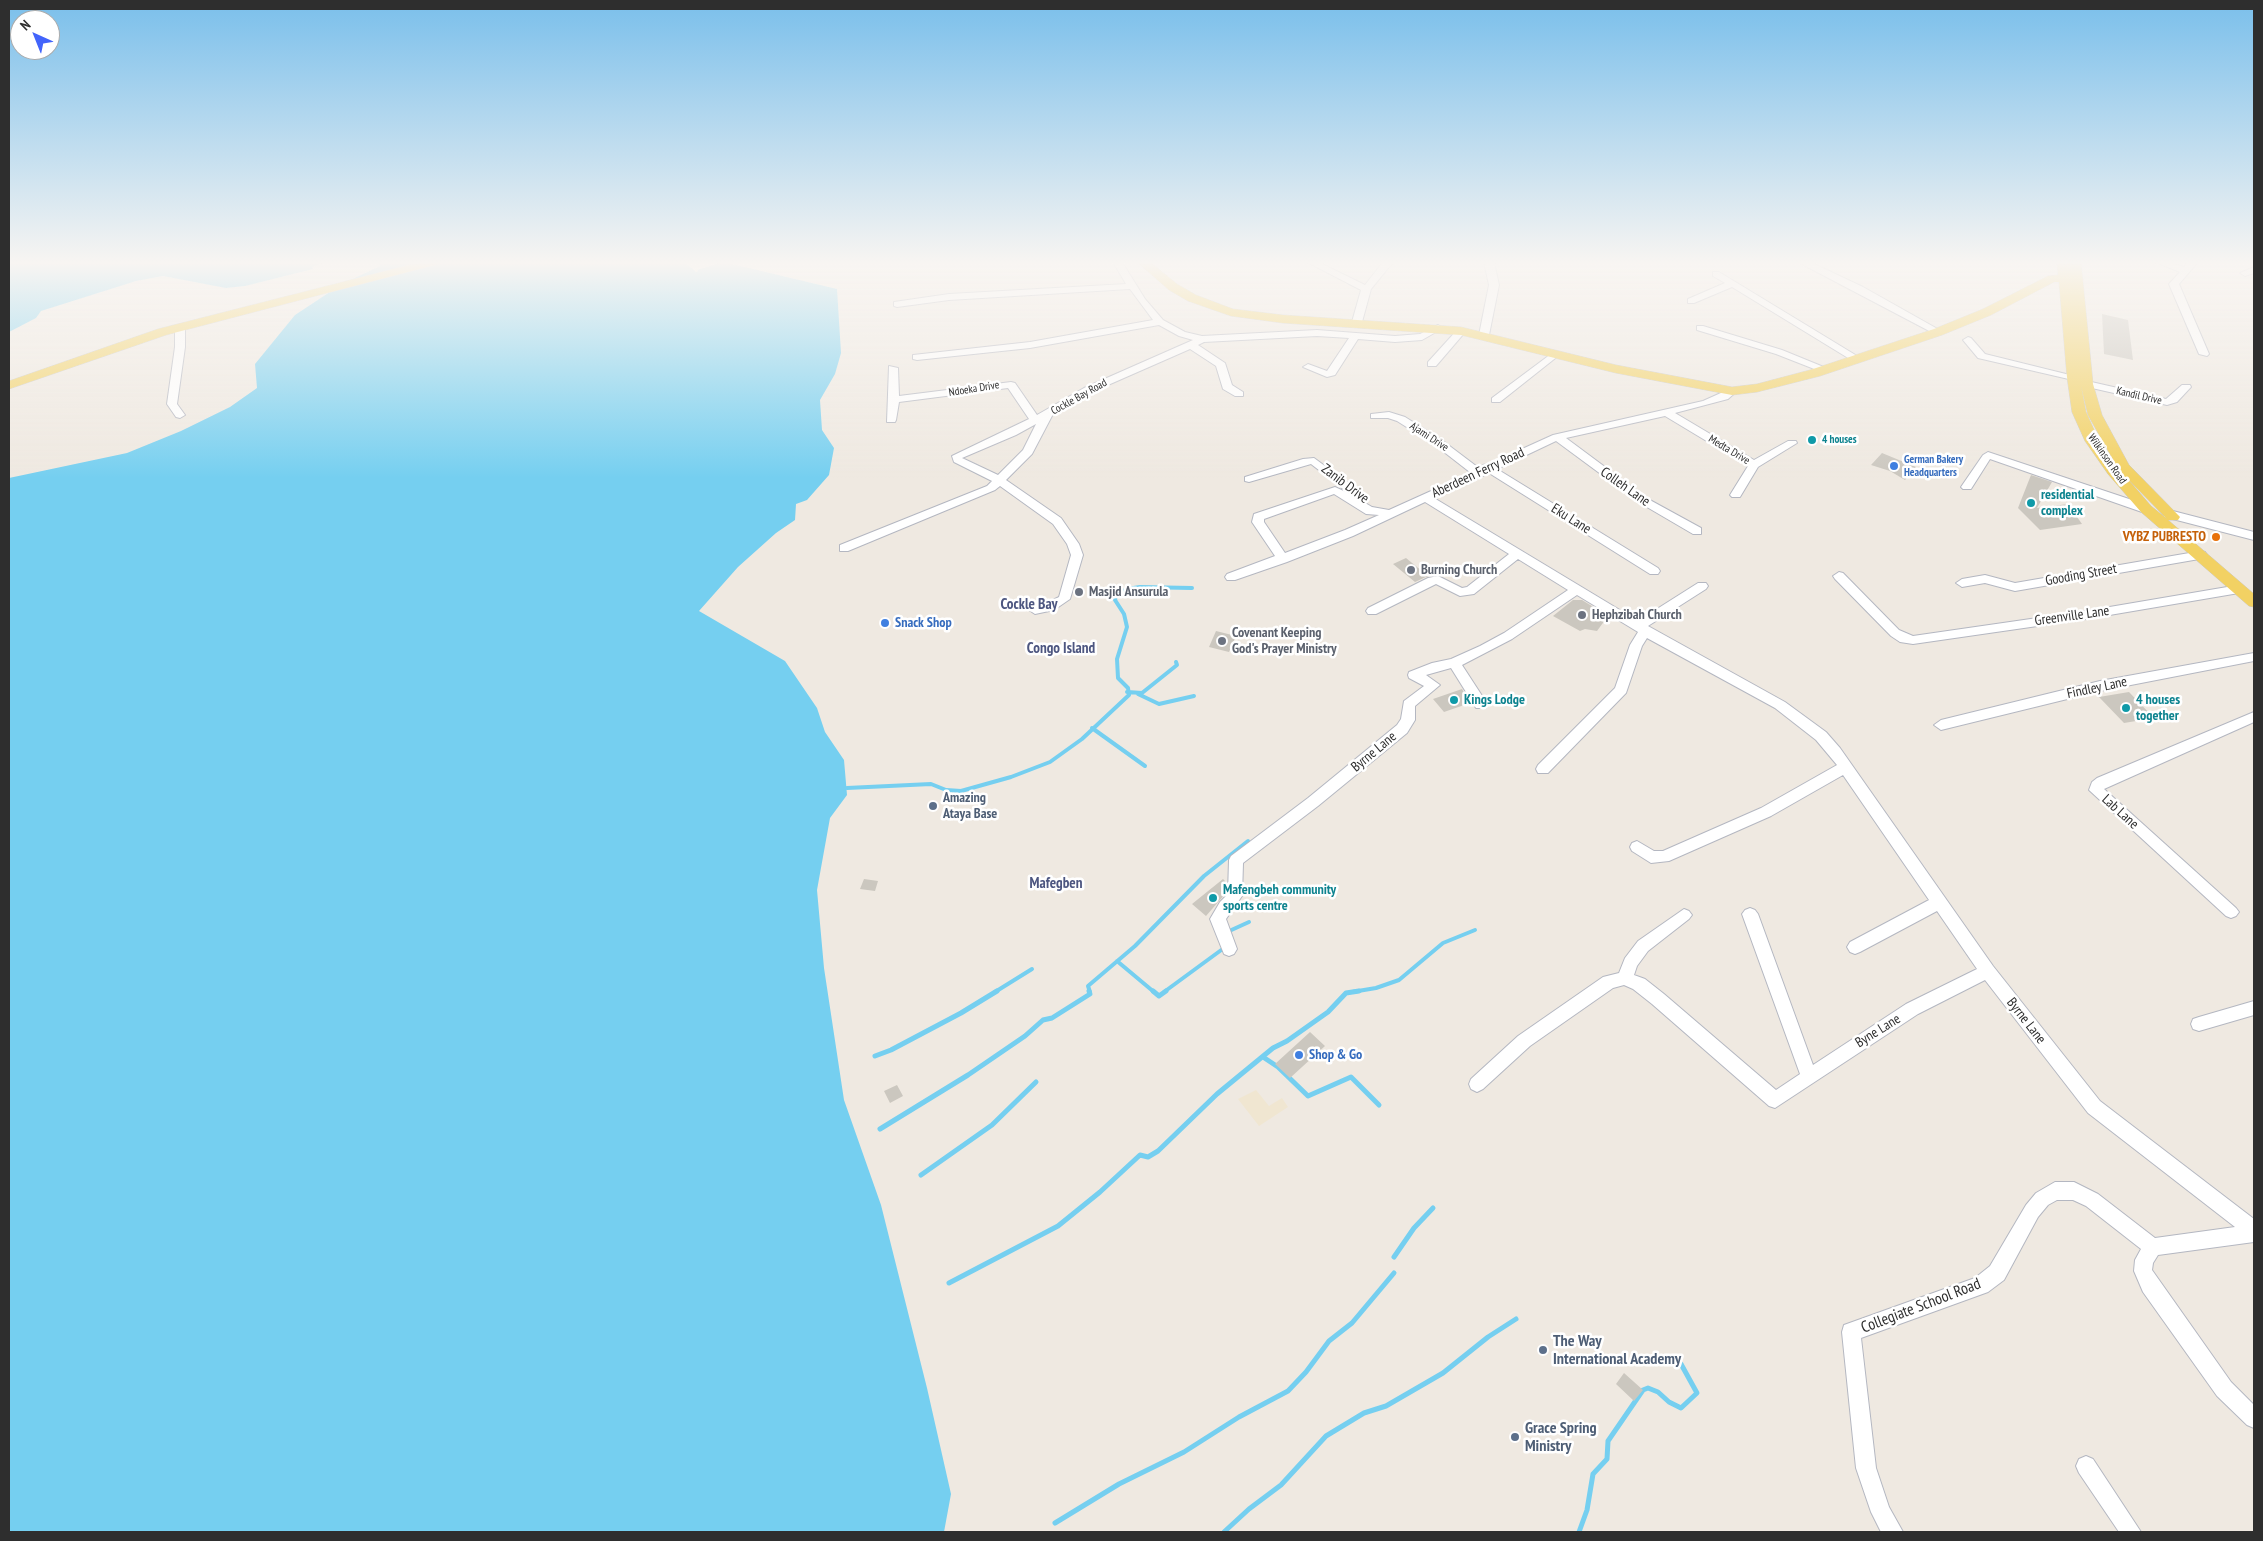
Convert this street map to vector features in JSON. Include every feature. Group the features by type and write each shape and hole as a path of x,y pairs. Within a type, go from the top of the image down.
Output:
{"main road":[{"path":"9,385 105,350 157,334"},
{"path":"1478,334 1626,371 1732,391 1782,382 1826,370 1932,334"},
{"name":"Wilkinson Road","path":"2069,334 2079,412 2092,441 2113,471 2146,509 2254,602"},
{"name":"Wilkinson Road","path":"2076,334 2095,415 2124,467 2169,514 2254,588"}],"street":[{"path":"180,334 172,404 180,415"},
{"path":"917,357 1030,345 1093,334"},
{"name":"Cockle Bay Road","path":"1182,334 1202,340 1302,334"},
{"name":"Cockle Bay Road","path":"1325,334 1354,337 1412,338 1422,337 1427,334"},
{"path":"1432,364 1458,334"},
{"path":"1718,334 1826,370"},
{"path":"1815,334 1857,359"},
{"path":"2195,334 2204,354"},
{"path":"1308,367 1327,374 1331,373 1354,337"},
{"name":"Cockle Bay Road","path":"1000,481 957,458 1036,421 1088,390 1202,340"},
{"path":"1968,340 1982,356 2073,377"},
{"path":"1191,345 1221,366 1224,383 1239,394"},
{"path":"1496,400 1555,354"},
{"path":"891,420 894,400 893,368"},
{"name":"Kandil Drive","path":"2087,384 2168,402 2173,400 2186,387"},
{"name":"Ndoeka Drive","path":"894,400 1011,385 1036,421"},
{"name":"Aberdeen Ferry Road","path":"1231,577 1322,545 1386,513 1426,497 1557,437 1715,401 1732,391"},
{"name":"Medta Drive","path":"1666,412 1754,465 1770,454 1792,443"},
{"path":"844,548 991,488 1028,452 1048,414"},
{"name":"Ajami Drive","path":"1375,416 1389,415 1401,419 1482,470"},
{"name":"Colleh Lane","path":"1557,437 1644,500 1698,531"},
{"path":"1967,487 1988,455 2146,509"},
{"name":"Zanib Drive","path":"1249,479 1306,461 1314,461 1386,513"},
{"path":"1736,495 1741,483 1754,465"},
{"name":"Eku Lane","path":"1482,470 1654,571"},
{"path":"1000,481 1057,521 1066,532 1077,555 1064,599 1050,607 1035,610"},
{"path":"1283,559 1258,522 1258,517 1335,490 1370,511 1386,513"},
{"name":"Byrne Lane","path":"1426,497 1576,590 1780,705 1803,720 1821,736 1845,767 1987,971 2094,1106 2120,1129 2254,1231"},
{"path":"2169,514 2254,536"},
{"path":"1372,611 1428,582 1438,580 1460,592 1470,591 1516,554"},
{"name":"Gooding Street","path":"1962,583 1985,579 2015,587 2201,555"},
{"name":"Greenville Lane","path":"1839,576 1895,632 1904,639 1913,640 2086,615 2239,589"},
{"path":"1543,769 1621,690 1642,628 1702,586"},
{"name":"Byrne Lane","path":"1229,949 1218,919 1225,906 1235,896 1236,860 1313,802 1402,729 1408,720 1408,704 1434,685 1414,675 1437,666 1454,663 1508,636 1576,590"},
{"name":"Findley Lane","path":"1941,725 2100,686 2254,657"},
{"path":"1454,663 1481,705"},
{"name":"Lab Lane","path":"2231,912 2096,790 2097,786 2102,782 2254,717"},
{"path":"1637,847 1651,857 1658,859 1664,857 1766,812 1845,767"},
{"path":"1855,947 1939,902"},
{"path":"1750,914 1809,1076"},
{"path":"1477,1084 1524,1041 1609,982 1625,978 1630,963 1643,946 1684,916"},
{"name":"Byne Lane","path":"1625,978 1639,984 1658,999 1775,1100 1912,1009 1987,971"},
{"path":"2199,1024 2254,1008"},
{"name":"Collegiate School Road","path":"1893,1532 1881,1512 1866,1468 1851,1332 1981,1285 1997,1274 2032,1211 2042,1199 2055,1191 2074,1191 2092,1200 2153,1247"},
{"path":"2254,1231 2153,1247 2144,1260 2143,1271 2150,1285 2224,1389 2254,1418"},
{"path":"2086,1466 2131,1532"}],"shaded area":[{"path":"1256,1090 1269,1106 1282,1098 1288,1107 1259,1126 1238,1099"}],"water":[{"path":"280,334 840,334 841,353 835,374 820,400 822,430 834,448 829,475 807,500 796,504 795,520 776,533 738,567 699,611 785,661 817,708 825,732 844,760 847,795 830,818 817,890 824,968 844,1100 881,1205 927,1388 951,1494 944,1532 9,1532 9,478 127,453 181,431 230,407 257,388 255,364"}],"building":[{"path":"2103,334 2130,334 2133,360 2104,354"},
{"name":"German Bakery Headquarters","path":"1882,453 1916,467 1905,480 1890,471 1871,465"},
{"name":"residential complex","path":"2031,475 2052,482 2037,508 2068,504 2082,524 2040,530 2018,508"},
{"name":"Burning Church","path":"1406,558 1428,576 1415,582 1393,564"},
{"name":"Hephzibah Church","path":"1573,600 1582,600 1608,616 1597,631 1585,629 1580,631 1553,616"},
{"name":"Covenant Keeping God's Prayer Ministry","path":"1216,631 1236,636 1229,652 1209,647"},
{"name":"Kings Lodge","path":"1462,689 1470,703 1444,712 1433,699"},
{"name":"4 houses together","path":"2129,692 2154,718 2124,723 2099,697"},
{"path":"864,879 878,881 875,891 860,889"},
{"name":"Mafengbeh community sports centre","path":"1223,879 1226,882 1226,893 1206,916 1192,904"},
{"name":"Shop & Go","path":"1310,1032 1325,1046 1290,1078 1275,1064"},
{"path":"897,1085 903,1096 890,1103 884,1091"},
{"path":"1624,1373 1643,1390 1634,1401 1616,1384"}],"waterway":[{"path":"1129,692 1128,688 1118,678 1117,659 1127,627 1124,614 1115,600 1116,595 1127,589 1140,587 1192,588"},
{"path":"1129,692 1142,693 1177,665 1176,662"},
{"path":"1093,729 1129,695 1129,692"},
{"path":"1138,694 1159,704 1194,696"},
{"path":"847,788 931,784 946,790 961,791 1011,777 1050,762 1093,729"},
{"path":"1093,729 1145,766"},
{"path":"1117,961 1135,946 1204,876 1248,841"},
{"path":"1227,932 1249,922"},
{"path":"1352,992 1376,988 1399,980 1443,943 1475,930"},
{"path":"1164,992 1224,948"},
{"path":"1090,992 1088,986 1117,961"},
{"path":"1117,961 1154,992"},
{"path":"995,992 1032,969"},
{"path":"875,1056 891,1050 961,1013 997,991"},
{"path":"880,1129 968,1075 1025,1036 1043,1020 1052,1018 1090,994 1089,991"},
{"path":"1153,991 1159,996 1166,991"},
{"path":"949,1283 1058,1226 1100,1192 1140,1155 1148,1157 1158,1151 1217,1094 1273,1048 1287,1041 1328,1012 1346,993 1359,991"},
{"path":"1263,1057 1278,1067 1308,1096 1351,1077 1379,1105"},
{"path":"921,1175 992,1125 1036,1082"},
{"path":"1394,1257 1414,1228 1433,1208"},
{"path":"1055,1523 1119,1484 1184,1452 1239,1417 1288,1391 1306,1372 1329,1341 1352,1323 1394,1273"},
{"path":"1224,1532 1249,1509 1281,1485 1326,1436 1364,1413 1386,1406 1443,1373 1488,1337 1516,1319"},
{"path":"1579,1532 1587,1510 1593,1474 1607,1459 1608,1441 1643,1390 1648,1388 1658,1392 1669,1402 1681,1408 1697,1393 1681,1364"}],"place":[{"name":"4 houses","path":"1812,440"},
{"name":"German Bakery Headquarters","path":"1894,466"},
{"name":"residential complex","path":"2031,503"},
{"name":"VYBZ PUBRESTO","path":"2216,537"},
{"name":"Burning Church","path":"1411,570"},
{"name":"Masjid Ansurula","path":"1079,592"},
{"name":"Hephzibah Church","path":"1582,615"},
{"name":"Snack Shop","path":"885,623"},
{"name":"Covenant Keeping God's Prayer Ministry","path":"1222,641"},
{"name":"Kings Lodge","path":"1454,700"},
{"name":"4 houses together","path":"2126,708"},
{"name":"Amazing Ataya Base","path":"933,806"},
{"name":"Mafengbeh community sports centre","path":"1213,898"},
{"name":"Shop & Go","path":"1299,1055"},
{"name":"The Way International Academy","path":"1543,1350"},
{"name":"Grace Spring Ministry","path":"1515,1437"}],"district":[{"name":"Cockle Bay","path":"1029,605"},
{"name":"Congo Island","path":"1061,649"},
{"name":"Mafegben","path":"1056,884"}]}
